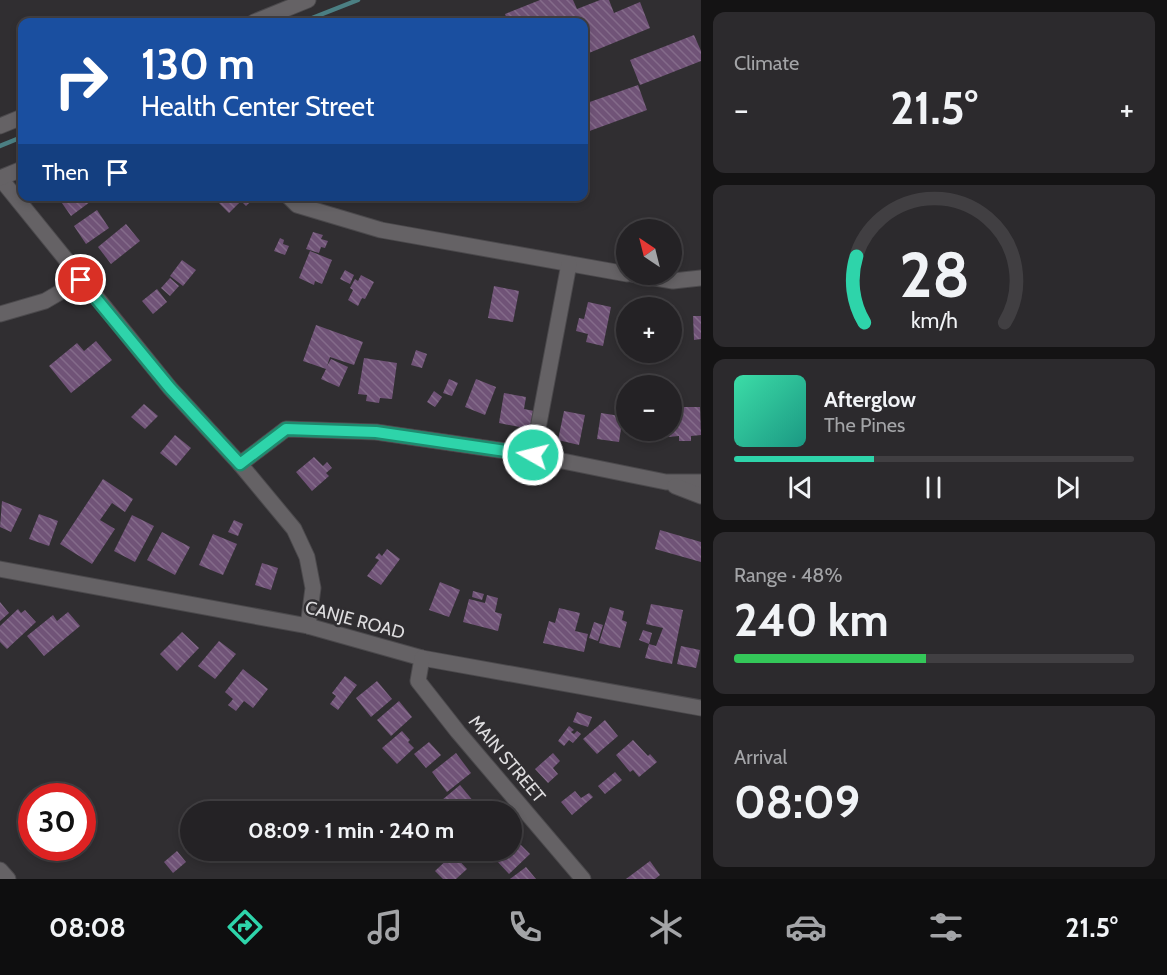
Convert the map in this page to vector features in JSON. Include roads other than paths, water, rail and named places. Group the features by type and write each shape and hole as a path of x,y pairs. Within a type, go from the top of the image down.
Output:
{"street":[{"path":"264,18 308,0"},
{"path":"0,126 18,119"},
{"path":"18,171 0,178 18,201"},
{"path":"18,201 170,388 240,464 294,529 308,557 313,588 308,626"},
{"path":"294,201 381,230 616,272"},
{"path":"533,455 569,264"},
{"path":"682,280 700,278"},
{"path":"0,314 45,301 81,280"},
{"path":"240,464 286,429 376,432 533,455 666,482 700,496"},
{"path":"666,482 700,482"},
{"name":"CANJE ROAD","path":"0,568 308,626 423,658 700,708"},
{"name":"MAIN STREET","path":"423,658 418,681 458,732 583,879"},
{"path":"0,870 8,879"}],"waterway":[{"path":"312,18 358,0"},
{"path":"0,146 18,139"}]}
